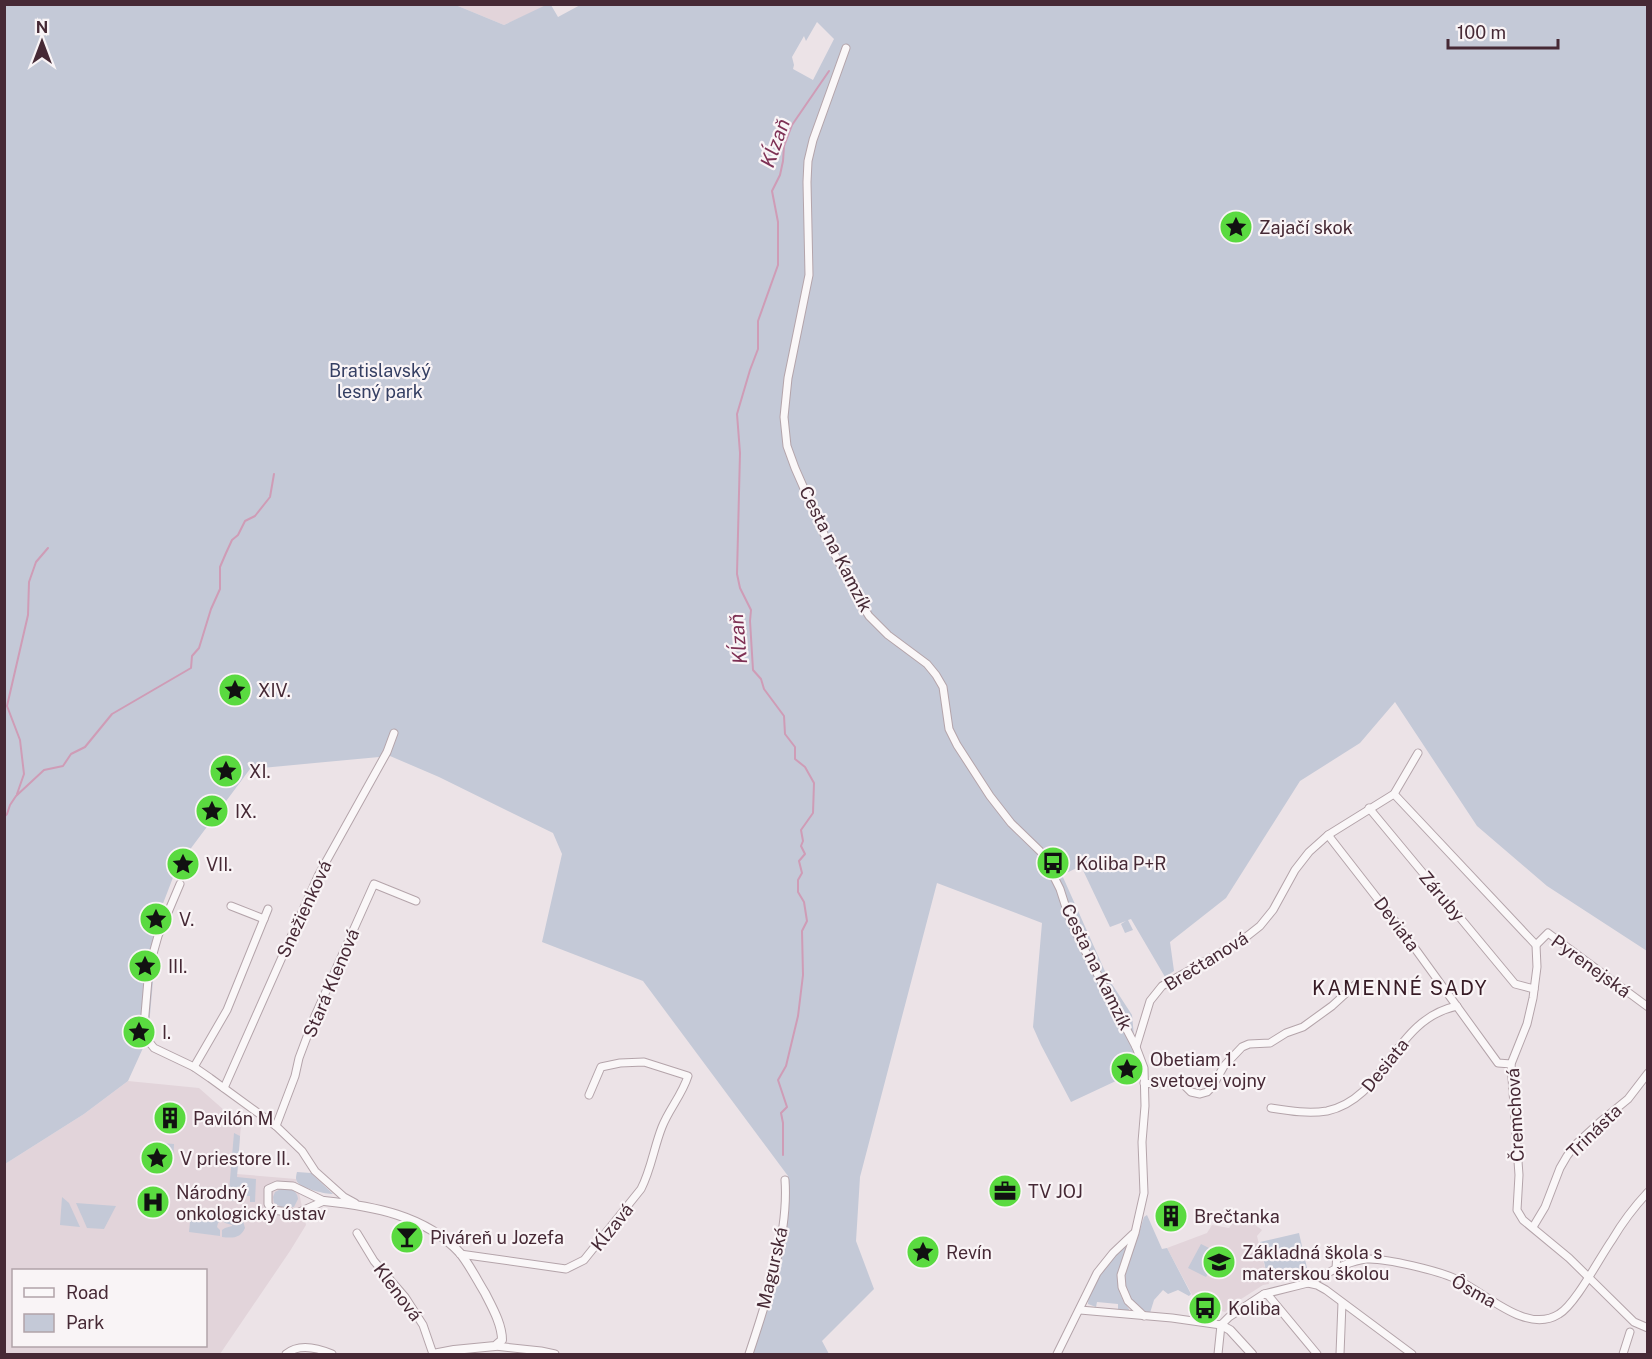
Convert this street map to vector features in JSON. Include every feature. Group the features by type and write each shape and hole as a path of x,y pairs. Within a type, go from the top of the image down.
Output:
{"street":[{"name":"Cesta na Kamzík","path":"846,48 813,140 808,161 810,274 788,378 784,417 787,446 824,534 857,597 869,616 888,634 927,663 936,675 943,687 949,729 957,745 1011,824 1042,853 1060,889 1081,943 1136,1047"},
{"name":"Snežienková","path":"224,1088 314,883 387,752 394,733"},
{"name":"Brečtanová","path":"1136,1047 1150,1001 1162,986 1241,941 1260,926 1273,910 1301,861 1328,835 1394,794 1419,753"},
{"path":"1394,794 1536,945"},
{"name":"Záruby","path":"1369,808 1515,984 1534,990"},
{"name":"Deviata","path":"1328,835 1398,925 1498,1063 1511,1064"},
{"path":"180,884 148,968 144,1032 146,1038 154,1048 194,1067 276,1126 302,1151 315,1171 344,1197 357,1204"},
{"name":"Stará Klenová","path":"276,1126 314,1018 374,884 416,901"},
{"path":"231,906 264,919"},
{"path":"194,1067 227,1010 268,909"},
{"name":"Pyrenejská","path":"1536,945 1548,933 1647,1007"},
{"name":"Čremchová","path":"1536,945 1537,967 1527,1024 1511,1064 1519,1175 1517,1210 1523,1220 1588,1276 1634,1322 1647,1329"},
{"path":"1144,1083 1179,1080 1191,1092 1204,1093 1212,1087 1224,1066 1242,1047 1249,1044 1270,1043 1286,1033 1303,1027 1356,984"},
{"name":"Desiata","path":"1271,1108 1304,1113 1328,1110 1346,1104 1360,1095 1421,1022 1437,1012 1457,1006"},
{"path":"1136,1047 1144,1068 1143,1199 1121,1275 1122,1287 1128,1302 1144,1316"},
{"name":"Kĺzavá","path":"460,1254 566,1269 584,1260 641,1189 663,1124 688,1076 644,1062 620,1063 601,1067 589,1095"},
{"name":"Trinásta","path":"1533,1227 1545,1207 1554,1181 1567,1155 1628,1099 1647,1073"},
{"name":"Magurská","path":"749,1354 762,1315 780,1242 786,1197 785,1180"},
{"path":"324,1201 297,1213 272,1210 268,1204 268,1189 277,1185 293,1186 324,1201 357,1204 406,1217 435,1233 460,1254 487,1298 501,1329 502,1340 495,1346"},
{"name":"Ôsma","path":"1221,1325 1229,1317 1264,1294 1308,1283 1339,1268 1365,1260 1380,1260 1446,1275 1514,1313 1534,1320 1557,1316 1576,1296 1631,1211 1647,1192"},
{"name":"Klenová","path":"357,1233 374,1261 405,1297 423,1325 433,1354"},
{"path":"1057,1354 1097,1273 1113,1253 1135,1233"},
{"path":"1337,1252 1339,1268"},
{"path":"1308,1283 1321,1287 1412,1354"},
{"path":"1264,1294 1268,1295 1317,1354"},
{"path":"1340,1354 1342,1303"},
{"path":"1080,1310 1221,1325 1230,1330 1252,1354"},
{"path":"1218,1354 1221,1325"},
{"path":"1623,1354 1630,1332"},
{"path":"433,1354 495,1346 555,1354"},
{"path":"286,1354 295,1348 312,1348 332,1354"}],"shaded area":[{"path":"458,5 548,5 504,25"},
{"name":"Národný onkologický ústav","path":"128,1081 199,1088 241,1125 237,1174 296,1179 306,1225 220,1354 5,1354 5,1164 84,1114"},
{"name":"Základná škola s materskou školou","path":"1240,1214 1262,1230 1257,1236 1269,1284 1263,1285 1225,1312 1197,1304 1167,1248 1207,1233 1212,1225 1229,1228"}],"green space":[{"name":"Bratislavský lesný park","path":"458,4 458,6 504,25 548,4 558,17 582,4 1647,5 1647,951 1547,886 1477,826 1395,702 1360,743 1300,781 1226,898 1170,942 1174,971 1165,977 1131,919 1128,920 1133,930 1125,933 1121,924 1126,921 1110,927 1081,866 1062,875 1108,978 1132,1015 1135,1047 1133,1073 1071,1102 1033,1027 1042,923 937,883 860,1177 856,1241 874,1289 822,1341 829,1354 751,1354 782,1241 788,1176 643,981 542,942 562,854 553,833 439,777 390,756 250,769 177,867 159,914 148,1037 128,1081 84,1114 5,1164 5,5","holes":["817,22 834,39 813,80 793,69 792,57 804,36 806,41"]},
{"path":"234,1133 240,1136 237,1177 256,1179 255,1202 250,1202 250,1196 237,1196 236,1201 225,1200 226,1192 229,1191"},
{"path":"149,1142 174,1144 173,1162 148,1160"},
{"path":"297,1172 311,1173 333,1194 315,1191 301,1185 296,1181"},
{"path":"283,1188 295,1192 298,1199 294,1207 281,1207 274,1203 275,1192"},
{"path":"62,1197 69,1203 80,1227 60,1225"},
{"path":"76,1203 116,1206 104,1229 87,1228"},
{"path":"191,1211 221,1213 217,1227 220,1230 220,1236 189,1232"},
{"path":"224,1214 235,1215 243,1221 245,1228 241,1234 222,1237 222,1230 232,1226 223,1221"},
{"path":"1147,1215 1162,1249 1167,1248 1191,1294 1189,1296 1178,1290 1168,1294 1163,1290 1154,1300 1150,1313 1131,1299 1125,1276 1144,1217"},
{"path":"1299,1233 1307,1268 1267,1276 1260,1242"},
{"path":"1130,1239 1118,1274 1119,1291 1129,1311 1118,1310 1118,1304 1097,1302 1096,1307 1088,1304 1089,1295 1098,1277"},
{"path":"1201,1244 1219,1253 1206,1277 1188,1268"}],"waterway":[{"name":"Kĺzaň","path":"783,1155 781,1113 787,1107 778,1080 786,1066 798,1016 803,975 802,931 807,921 804,902 798,892 798,880 802,873 799,861 805,854 801,846 803,841 801,830 813,813 814,783 805,767 795,759 795,747 785,734 784,716 753,670 751,610 740,588 737,574 740,453 737,414 758,349 758,321 778,265 778,222 772,191 780,175 784,146 792,125 829,71"},
{"path":"4,817 16,796 44,770 63,766 71,754 85,747 112,714 191,668 192,656 199,648 220,589 220,567 232,540 238,535 245,521 255,516 270,497 274,474"},
{"path":"17,794 24,774 20,740 7,706 28,615 29,582 36,562 48,548"}],"place":[{"name":"Zajačí skok","path":"1236,227"},
{"name":"XIV.","path":"235,690"},
{"name":"XI.","path":"226,771"},
{"name":"IX.","path":"212,811"},
{"name":"Koliba P+R","path":"1053,863"},
{"name":"VII.","path":"183,864"},
{"name":"V.","path":"156,919"},
{"name":"III.","path":"145,966"},
{"name":"I.","path":"139,1032"},
{"name":"Obetiam 1. svetovej vojny","path":"1127,1069"},
{"name":"Pavilón M","path":"170,1118"},
{"name":"V priestore II.","path":"157,1158"},
{"name":"TV JOJ","path":"1005,1191"},
{"name":"Národný onkologický ústav","path":"153,1202"},
{"name":"Brečtanka","path":"1171,1216"},
{"name":"Piváreň u Jozefa","path":"407,1237"},
{"name":"Revín","path":"923,1252"},
{"name":"Základná škola s materskou školou","path":"1219,1262"},
{"name":"Koliba","path":"1205,1308"}],"district":[{"name":"KAMENNÉ SADY","path":"1400,988"}]}
